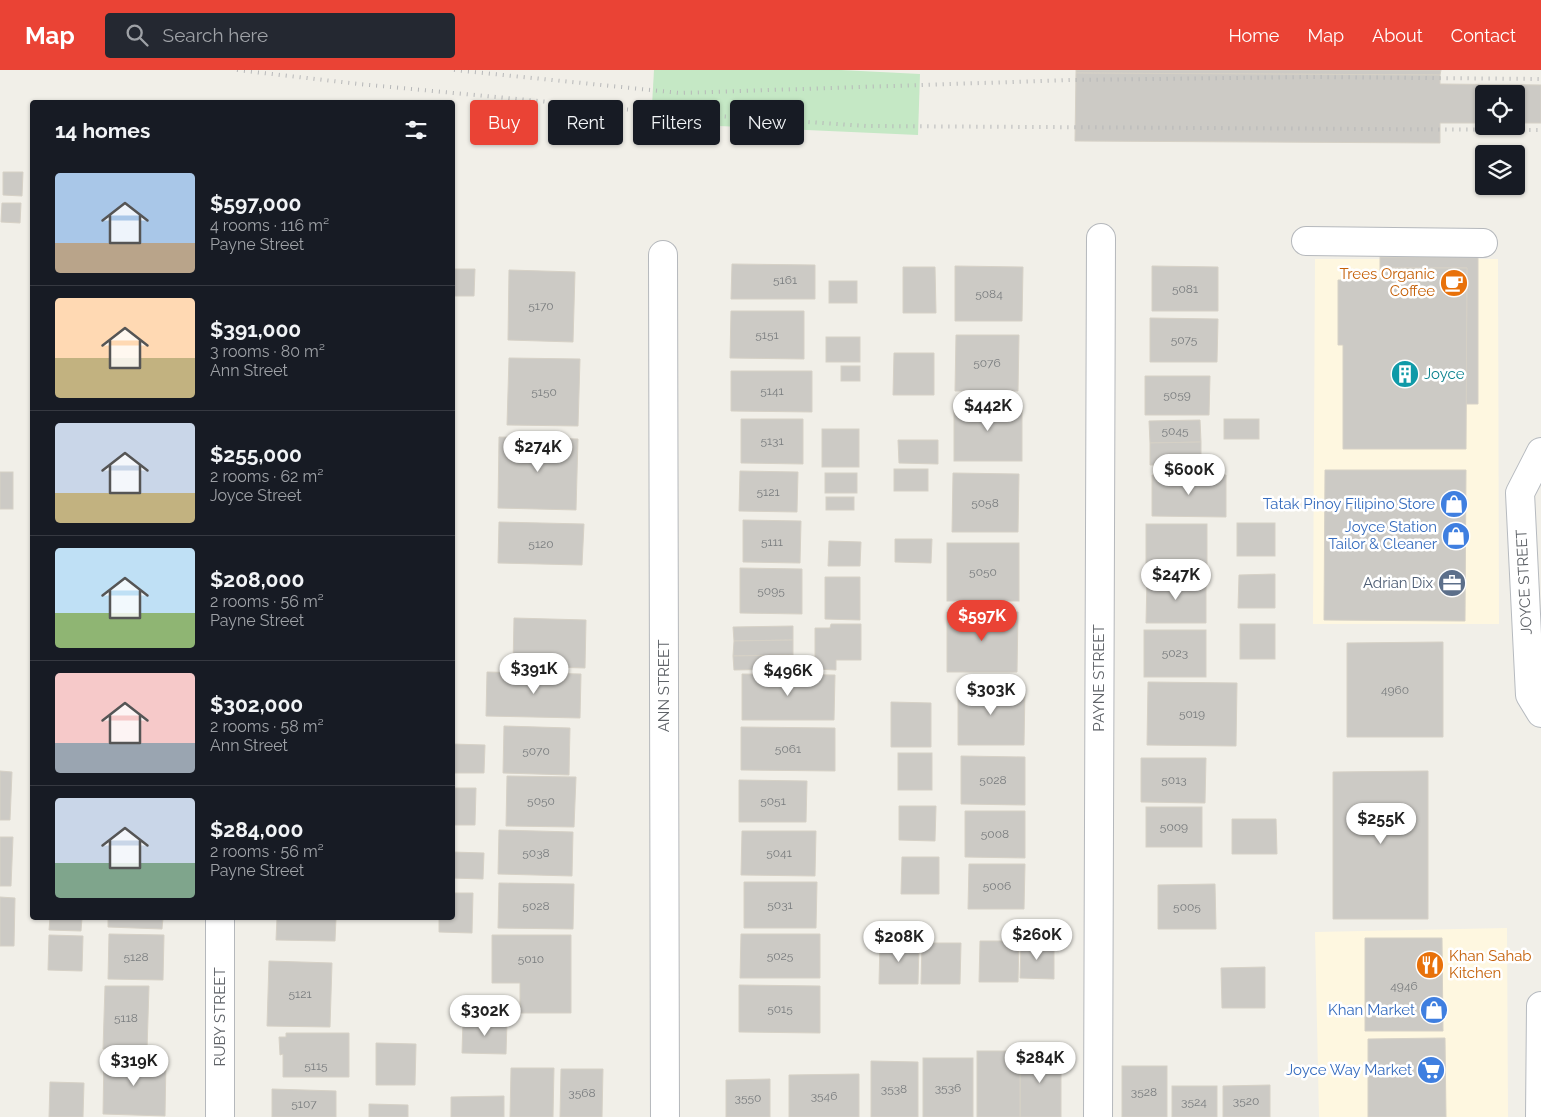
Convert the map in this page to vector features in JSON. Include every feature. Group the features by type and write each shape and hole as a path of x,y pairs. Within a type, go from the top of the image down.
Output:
{"street":[{"name":"PAYNE STREET","path":"1098,1117 1101,238"},
{"path":"1306,241 1483,243"},
{"name":"ANN STREET","path":"663,255 665,1117"},
{"name":"JOYCE STREET","path":"1541,452 1520,493 1530,694 1541,713"},
{"name":"RUBY STREET","path":"220,920 220,1117"},
{"path":"1540,1117 1541,1006"}],"shaded area":[{"path":"1315,259 1498,259 1499,624 1313,624"},
{"path":"1507,928 1508,1117 1319,1117 1315,932"}],"green space":[{"path":"654,70 841,70 920,74 918,135 804,130 804,100 730,100 730,127 720,126 720,100 652,100"}],"building":[{"path":"1076,70 1441,70 1440,75 1076,73"},
{"path":"1076,73 1440,75 1440,84 1541,85 1541,123 1525,123 1525,85 1475,85 1475,123 1440,123 1440,143 1075,141"},
{"path":"3,172 23,172 22,196 3,195"},
{"path":"2,203 21,203 20,223 1,222"},
{"path":"1380,257 1478,257 1478,404 1466,404 1467,268 1380,268"},
{"path":"732,264 815,265 815,299 731,299"},
{"path":"955,266 1023,267 1022,321 955,321"},
{"path":"1152,266 1218,267 1218,311 1152,311"},
{"path":"903,267 935,267 936,313 903,313"},
{"name":"Joyce","path":"1380,268 1467,268 1466,449 1343,449 1343,345 1338,345 1338,280 1380,280"},
{"path":"455,269 475,269 474,296 455,296"},
{"path":"509,270 575,272 573,342 508,340"},
{"path":"829,281 857,281 857,303 829,303"},
{"path":"731,311 804,311 804,359 730,358"},
{"path":"1150,318 1218,319 1217,362 1150,362"},
{"path":"956,335 1019,335 1018,391 955,391"},
{"path":"826,337 860,337 860,362 826,362"},
{"path":"894,353 934,353 934,395 893,395"},
{"path":"509,358 580,359 578,426 507,425"},
{"path":"841,366 860,366 860,381 841,381"},
{"path":"731,371 812,371 812,412 731,411"},
{"path":"1145,376 1210,376 1209,415 1145,415"},
{"path":"954,404 1022,404 1022,461 954,461"},
{"path":"741,419 803,419 803,464 741,463"},
{"path":"1224,419 1259,419 1259,439 1224,439"},
{"path":"1200,420 1201,442 1150,443 1149,421"},
{"path":"822,429 859,429 859,467 822,467"},
{"path":"499,437 578,439 576,510 498,508"},
{"path":"898,440 938,440 938,464 899,463"},
{"path":"1201,442 1201,464 1150,465 1150,443"},
{"path":"894,469 928,469 928,491 894,491"},
{"path":"1325,470 1466,470 1465,621 1324,620"},
{"path":"740,471 798,472 797,512 739,511"},
{"path":"0,472 13,472 13,509 0,509"},
{"path":"825,473 857,473 857,493 825,493"},
{"path":"953,473 1019,474 1018,532 952,532"},
{"path":"1152,475 1226,475 1226,517 1152,516"},
{"path":"826,497 854,497 854,510 826,510"},
{"path":"743,520 801,521 800,563 743,562"},
{"path":"499,522 584,524 582,565 498,563"},
{"path":"1237,523 1275,523 1275,556 1237,556"},
{"path":"1146,524 1207,524 1207,572 1146,572"},
{"path":"895,539 932,539 931,563 895,562"},
{"path":"829,541 861,542 860,566 828,566"},
{"path":"947,543 1019,543 1019,601 947,601"},
{"path":"740,568 802,569 802,614 740,613"},
{"path":"1275,574 1275,608 1238,608 1239,575"},
{"path":"825,577 860,577 860,620 825,619"},
{"path":"1147,579 1206,579 1206,623 1146,623"},
{"path":"947,612 1018,612 1017,672 947,672"},
{"path":"514,618 586,620 585,668 513,666"},
{"path":"831,624 861,624 861,660 836,660 836,670 815,669 815,628 830,628"},
{"path":"1240,624 1275,624 1275,659 1240,659"},
{"path":"793,626 793,640 734,641 733,627"},
{"path":"1144,630 1206,630 1206,677 1144,677"},
{"path":"793,640 793,655 733,656 734,641"},
{"path":"1443,642 1443,737 1347,737 1347,643"},
{"path":"793,655 793,669 734,670 733,656"},
{"path":"487,672 581,674 580,718 486,716"},
{"path":"742,674 835,675 834,720 742,720"},
{"path":"1148,682 1237,683 1236,746 1147,745"},
{"path":"958,688 1025,688 1024,745 958,745"},
{"path":"891,702 931,703 931,747 891,747"},
{"path":"504,726 570,728 569,775 503,773"},
{"path":"741,727 835,728 835,771 741,770"},
{"path":"455,744 485,745 484,773 455,773"},
{"path":"898,753 932,753 932,790 898,790"},
{"path":"961,756 1025,757 1025,805 961,804"},
{"path":"1141,758 1206,758 1205,803 1141,802"},
{"path":"0,771 12,772 10,820 0,820"},
{"path":"1428,771 1428,919 1333,919 1333,772"},
{"path":"507,776 576,777 574,827 506,826"},
{"path":"739,780 807,781 806,822 739,822"},
{"path":"455,788 476,788 475,825 455,825"},
{"path":"899,806 936,806 935,841 899,840"},
{"path":"1146,807 1202,807 1202,847 1146,847"},
{"path":"965,811 1025,811 1025,858 965,857"},
{"path":"1232,819 1276,819 1277,854 1232,854"},
{"path":"499,830 573,832 572,876 498,874"},
{"path":"742,831 816,831 815,876 741,875"},
{"path":"0,837 13,837 11,886 0,886"},
{"path":"455,852 484,853 483,879 455,878"},
{"path":"902,857 939,857 939,894 901,894"},
{"path":"969,864 1025,864 1024,909 968,909"},
{"path":"744,882 817,882 816,928 744,928"},
{"path":"499,883 574,884 573,929 498,928"},
{"path":"1215,884 1216,929 1158,929 1158,885"},
{"path":"455,893 473,893 472,933 439,932 439,920 455,920"},
{"path":"0,897 15,898 14,946 0,946"},
{"path":"50,920 82,920 81,931 49,930"},
{"path":"108,920 163,920 162,929 108,927"},
{"path":"277,920 336,920 335,941 276,940"},
{"path":"109,934 164,935 163,980 108,979"},
{"path":"741,934 820,934 820,978 740,978"},
{"path":"49,935 83,936 82,971 48,970"},
{"path":"492,935 571,935 571,1013 520,1013 520,983 492,983"},
{"path":"1365,938 1442,938 1443,1031 1365,1031"},
{"path":"980,941 1019,941 1018,982 979,982"},
{"path":"880,942 919,943 918,984 879,984"},
{"path":"922,943 961,943 960,984 921,984"},
{"path":"1021,943 1054,944 1054,979 1020,978"},
{"path":"269,961 332,963 330,1027 267,1026"},
{"path":"1265,967 1265,1008 1222,1008 1221,968"},
{"path":"739,985 820,986 820,1033 739,1032"},
{"path":"105,986 149,986 147,1050 103,1049"},
{"path":"463,1020 507,1021 506,1054 462,1053"},
{"path":"286,1033 349,1033 349,1077 283,1077 283,1054 280,1055 279,1037 286,1037"},
{"path":"1445,1038 1446,1117 1368,1117 1368,1039"},
{"path":"376,1043 416,1044 415,1085 376,1085"},
{"path":"1020,1050 1061,1050 1061,1117 1020,1117"},
{"path":"977,1051 1020,1051 1020,1117 977,1117"},
{"path":"104,1057 166,1059 165,1116 103,1114"},
{"path":"923,1058 973,1058 973,1117 923,1117"},
{"path":"871,1061 918,1062 918,1117 871,1117"},
{"path":"1122,1066 1167,1066 1167,1117 1122,1117"},
{"path":"511,1068 554,1068 553,1117 510,1117"},
{"path":"561,1069 603,1069 602,1117 560,1117"},
{"path":"859,1074 859,1117 789,1117 789,1075"},
{"path":"770,1079 770,1117 726,1117 726,1080"},
{"path":"50,1082 84,1083 83,1117 49,1117"},
{"path":"1270,1085 1270,1117 1223,1117 1223,1086"},
{"path":"1172,1086 1217,1086 1217,1117 1172,1117"},
{"path":"272,1089 336,1091 336,1117 272,1117"},
{"path":"504,1096 504,1117 451,1117 451,1097"},
{"path":"369,1104 408,1105 408,1117 369,1117"}],"railway":[{"path":"237,70 359,84 644,111 867,126 1541,130"},
{"path":"454,70 680,93 1072,80 1310,77 1541,79"}],"place":[{"name":"Trees Organic Coffee","path":"1454,283"},
{"name":"Joyce","path":"1405,374"},
{"name":"Tatak Pinoy Filipino Store","path":"1454,504"},
{"name":"Joyce Station Tailor & Cleaner","path":"1456,536"},
{"name":"Adrian Dix","path":"1452,583"},
{"name":"Khan Sahab Kitchen","path":"1430,965"},
{"name":"Khan Market","path":"1434,1010"},
{"name":"Joyce Way Market","path":"1431,1070"}]}
